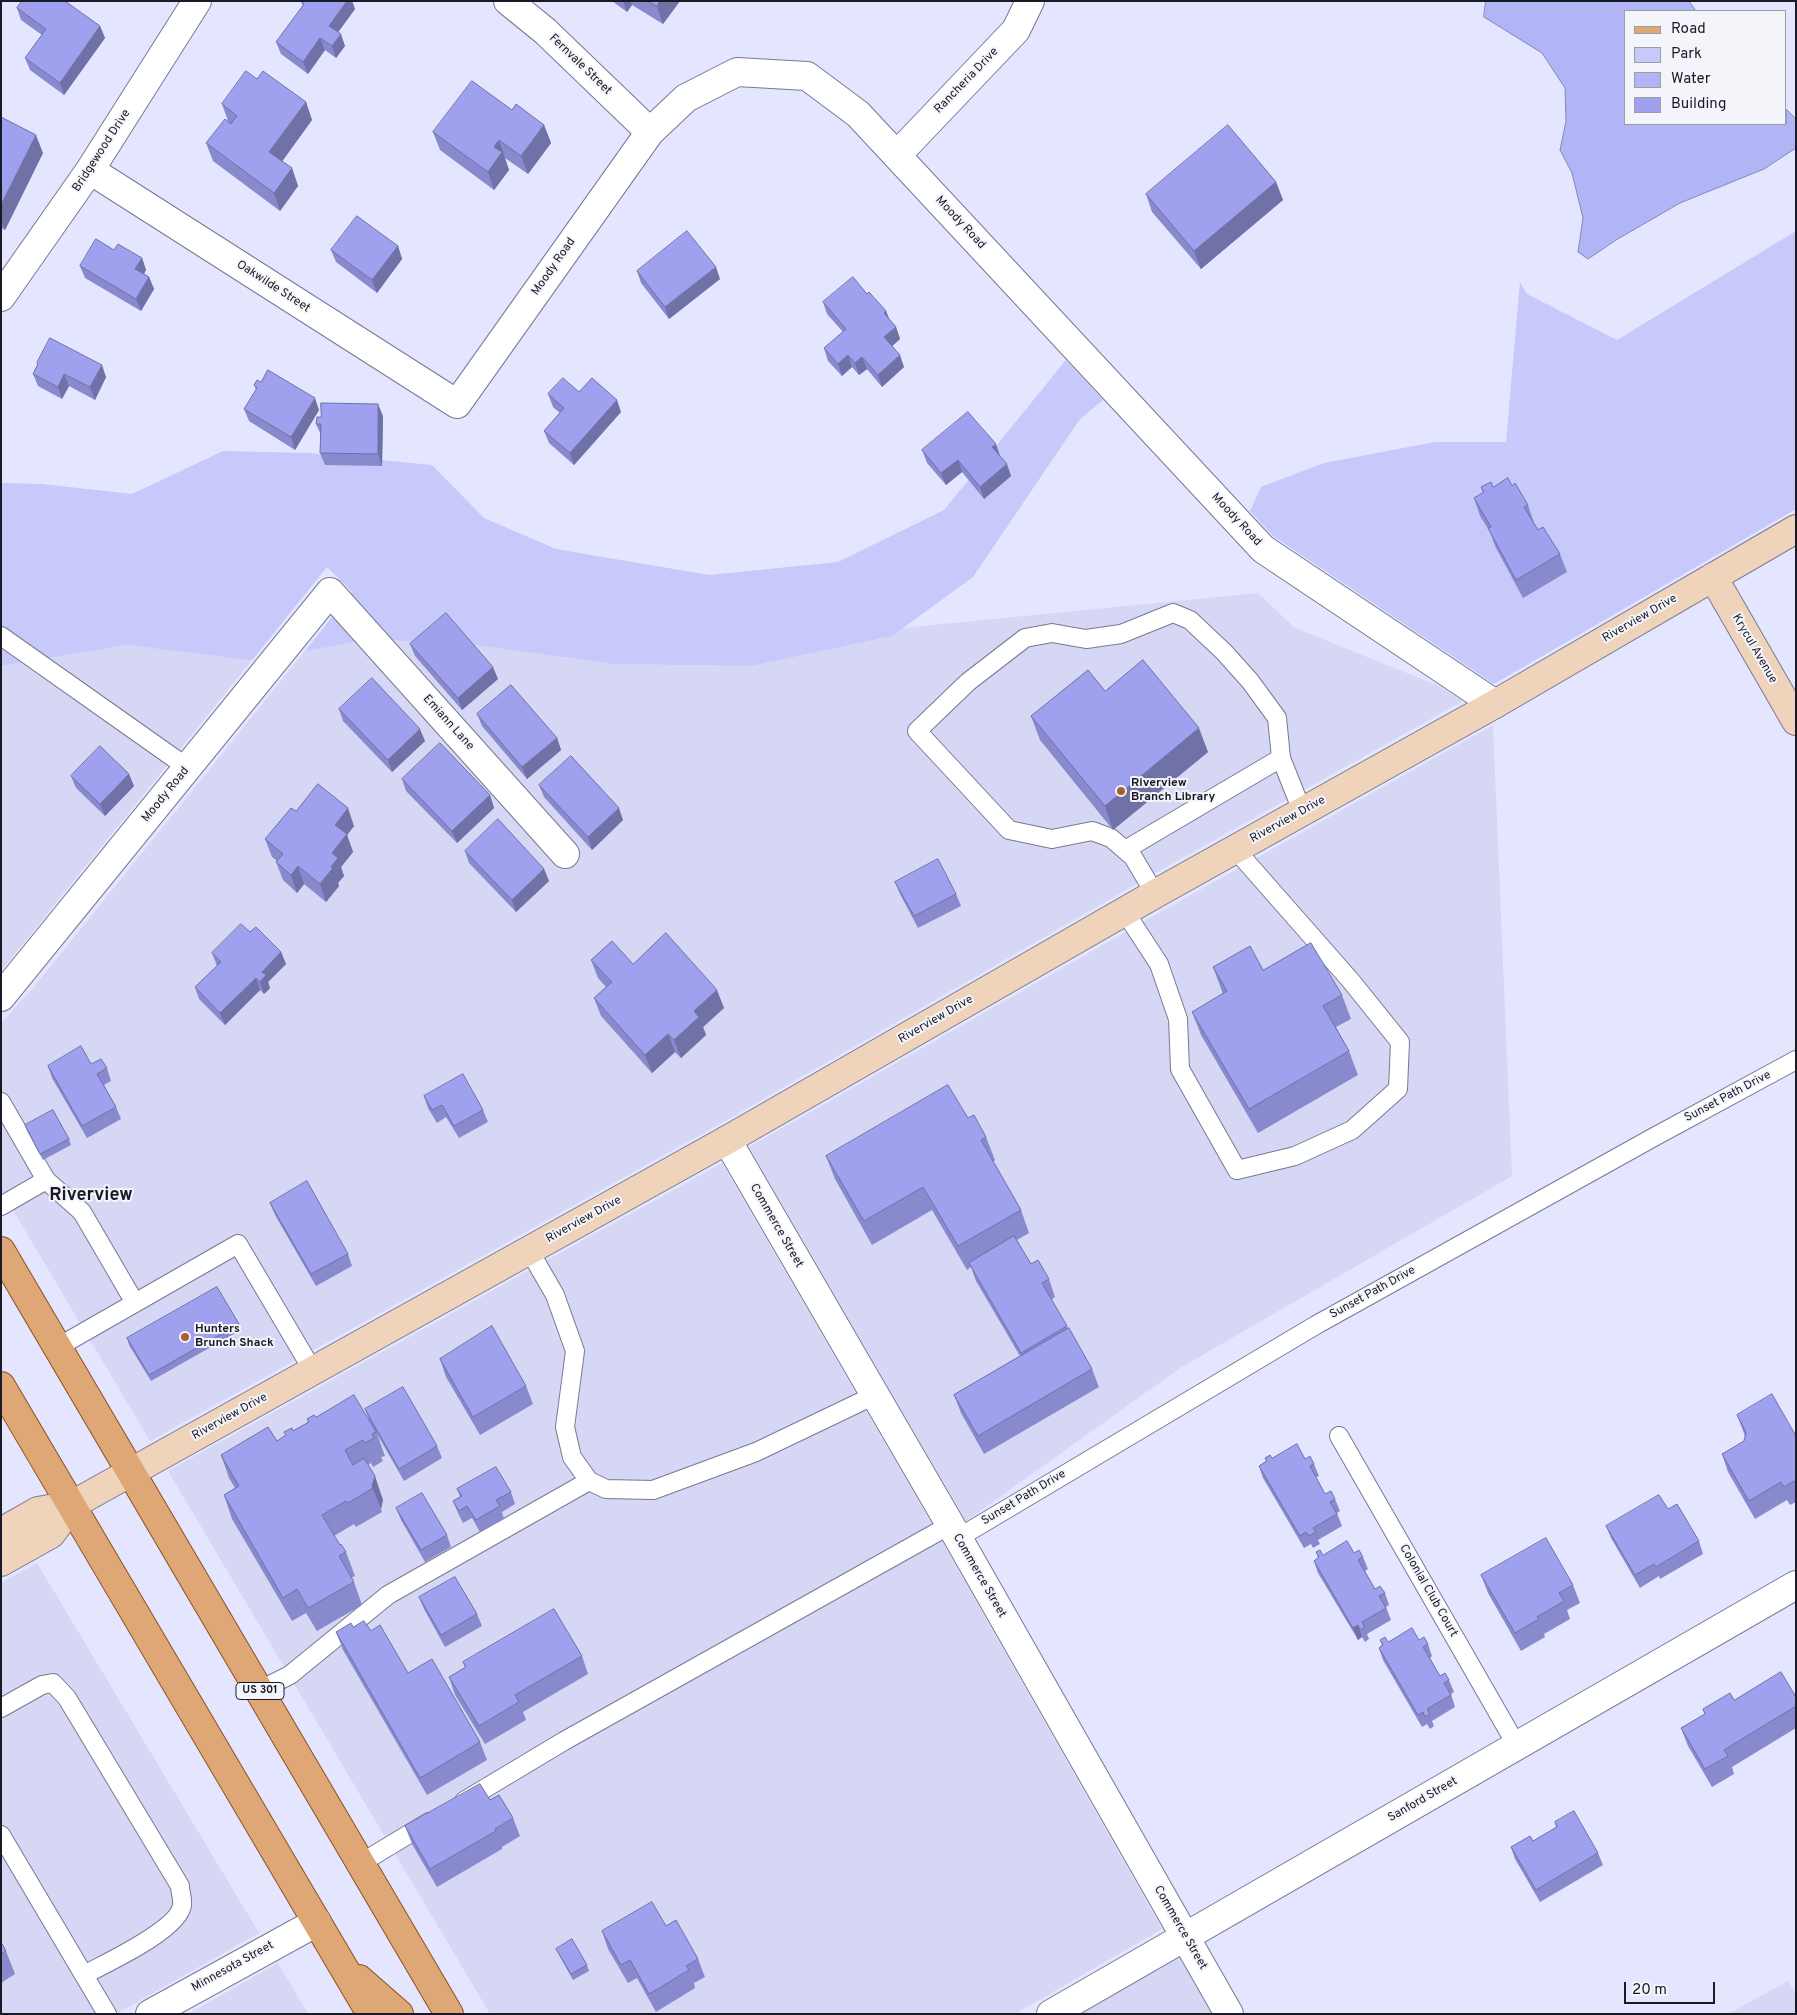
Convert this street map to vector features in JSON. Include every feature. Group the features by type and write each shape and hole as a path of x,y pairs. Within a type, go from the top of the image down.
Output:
{"main road":[{"name":"US 301","path":"1,1251 132,1471 449,2014"},
{"path":"1,1386 371,2014"},
{"path":"343,1965 399,2014"}],"street":[{"name":"Bridgewood Drive","path":"1,297 90,170 197,1"},
{"name":"Fernvale Street","path":"508,1 545,31 650,132"},
{"name":"Rancheria Drive","path":"897,155 1016,30 1030,1"},
{"name":"Moody Road","path":"457,404 650,132 686,98 736,72 807,76 858,114 1263,549 1495,704"},
{"name":"Oakwilde Street","path":"90,170 457,404"},
{"name":"Riverview Drive","path":"1,1532 38,1511 72,1505 727,1140 1155,894 1495,704 1796,529"},
{"name":"Krycul Avenue","path":"1713,577 1796,721"},
{"name":"Moody Road","path":"1,997 330,592"},
{"name":"Emiann Lane","path":"330,592 565,854"},
{"name":"Commerce Street","path":"727,1140 954,1531 1229,2014"},
{"name":"Riverview Drive","path":"1,1562 51,1534 72,1505"},
{"name":"Sanford Street","path":"1051,2014 1796,1586"},
{"name":"Minnesota Street","path":"150,2014 317,1922"}],"lane":[{"path":"1155,894 1133,857 1111,838 1092,831 1052,838 1009,830 917,731 968,682 1025,638 1052,633 1086,640 1121,634 1174,613 1190,620 1224,652 1250,681 1277,718 1281,758 1302,811"},
{"path":"4,641 188,768"},
{"path":"1125,850 1281,758"},
{"path":"1125,912 1159,964 1178,1019 1180,1069 1237,1170 1295,1156 1352,1130 1398,1089 1400,1042 1351,981 1235,849"},
{"name":"Sunset Path Drive","path":"361,1863 564,1741 954,1531 1316,1325 1796,1060"},
{"path":"1,1102 46,1180 82,1212 135,1303"},
{"path":"1,1206 46,1180"},
{"path":"58,1348 238,1244 313,1371"},
{"path":"529,1250 555,1295 574,1351 565,1427 572,1457 589,1481 606,1489 653,1490 756,1452 875,1396"},
{"name":"Colonial Club Court","path":"1339,1436 1517,1746"},
{"path":"260,1690 290,1675 388,1595 589,1481"},
{"path":"1,1708 42,1685 53,1683 67,1698 180,1886 182,1906 175,1921 150,1939 84,1975"},
{"path":"1,1835 108,2014"}],"shaded area":[{"path":"1258,593 1295,628 1439,686 1463,701 1159,871 718,1125 150,1441 1,1190 1,1023 33,988 305,651 367,640 453,642 613,664 752,666 892,636 902,628"},
{"path":"127,645 248,660 253,659 1,971 1,666"},
{"path":"1493,725 1512,1176 1180,1368 966,1521 749,1147"},
{"path":"722,1163 944,1545 1162,1929 1015,2014 490,2014 168,1471"},
{"path":"37,1563 259,1933 116,2014 1,2014 1,1583"},
{"path":"1179,1952 1212,2014 1071,2014"},
{"path":"278,1963 308,2014 188,2014"},
{"path":"1788,1981 1796,1994 1796,2014 1728,2014"}],"green space":[{"path":"1796,231 1796,509 1494,684 1273,536 1250,511 1261,487 1324,463 1435,442 1506,442 1520,282 1527,294 1617,340"},
{"path":"1066,360 1103,400 1080,419 973,577 892,636 752,666 613,664 453,642 367,640 305,651 352,592 327,567 253,659 248,660 127,645 1,666 1,483 42,484 132,494 223,451 308,453 432,465 484,518 556,549 709,575 838,562 944,510"}],"water":[{"path":"1486,1 1689,1 1695,10 1624,10 1624,125 1787,125 1787,110 1796,119 1796,148 1764,169 1680,203 1616,240 1588,259 1578,252 1583,218 1572,173 1560,150 1566,121 1565,88 1542,53 1484,17"}],"building":[{"path":"22,1 65,1 100,26 60,83 25,58 46,29 17,8"},
{"path":"303,1 347,1 329,26 341,34 332,46 320,38 303,62 276,42 304,4 302,3"},
{"path":"648,1 660,1 657,6"},
{"path":"246,71 257,79 263,71 306,102 269,152 292,168 274,193 206,143 225,119 231,124 237,116 222,104"},
{"path":"472,81 512,110 516,104 544,125 521,156 499,140 494,147 502,152 488,172 433,132"},
{"path":"1,117 36,135 1,205"},
{"path":"1228,125 1276,182 1194,251 1146,194"},
{"path":"357,216 398,246 372,280 331,250"},
{"path":"687,231 716,267 665,307 637,271"},
{"path":"96,239 114,250 118,244 142,258 135,269 149,277 136,299 80,266"},
{"path":"853,277 867,294 869,292 886,311 884,313 896,327 884,337 900,355 878,375 862,357 855,363 848,355 838,364 824,348 846,329 823,302"},
{"path":"50,338 102,365 90,387 64,374 58,387 33,374"},
{"path":"268,370 315,398 291,437 244,409 257,388 254,385 257,380 261,382"},
{"path":"563,378 579,392 592,378 617,400 570,453 544,431 564,408 548,394"},
{"path":"321,403 378,404 378,454 320,453 321,424 316,424 317,417 321,417"},
{"path":"968,412 996,444 992,447 1007,464 980,487 958,460 941,473 922,450"},
{"path":"1508,478 1512,486 1515,483 1528,505 1524,507 1538,530 1543,527 1560,554 1516,580 1488,528 1491,527 1474,498 1484,492 1481,487 1491,482 1493,487"},
{"path":"446,613 493,667 458,698 410,644"},
{"name":"Riverview Branch Library","path":"1143,660 1199,728 1105,806 1031,716 1088,670 1105,691"},
{"path":"372,678 420,729 388,760 339,709"},
{"path":"511,685 557,738 522,767 477,714"},
{"path":"440,743 490,795 452,831 402,779"},
{"path":"100,746 129,774 100,804 71,776"},
{"path":"571,756 619,808 588,837 539,785"},
{"path":"318,784 348,808 335,825 347,834 332,853 338,858 331,867 333,868 320,884 298,866 291,875 276,862 283,854 265,839 291,808 296,811"},
{"path":"498,819 544,869 512,900 465,851"},
{"path":"938,859 956,894 914,916 895,882"},
{"path":"241,924 250,932 256,927 281,952 262,972 266,975 260,982 256,978 220,1013 195,987 221,962 212,953"},
{"path":"666,933 717,990 694,1011 699,1017 674,1040 668,1034 645,1055 594,998 612,982 591,960 612,941 633,964"},
{"path":"1311,943 1342,995 1323,1006 1349,1051 1249,1109 1192,1012 1227,991 1213,967 1250,946 1263,970"},
{"path":"81,1046 91,1064 101,1059 107,1068 97,1074 116,1107 82,1126 48,1066"},
{"path":"463,1074 483,1110 454,1126 442,1105 432,1110 424,1096"},
{"path":"948,1085 968,1118 974,1115 986,1137 981,1140 1021,1210 958,1246 923,1187 864,1221 826,1156"},
{"path":"53,1110 69,1139 40,1154 25,1125"},
{"path":"307,1181 348,1254 311,1274 270,1203"},
{"path":"1014,1236 1031,1264 1038,1260 1049,1279 1042,1283 1067,1326 1021,1353 969,1263"},
{"name":"Hunters Brunch Shack","path":"217,1287 239,1324 149,1375 127,1338"},
{"path":"492,1326 526,1386 473,1417 440,1359"},
{"path":"1069,1328 1092,1369 978,1436 954,1395"},
{"path":"403,1387 437,1446 399,1469 365,1409"},
{"path":"1772,1394 1796,1436 1796,1480 1784,1487 1781,1482 1749,1501 1722,1454 1744,1441 1746,1432 1737,1415"},
{"path":"354,1395 376,1432 372,1434 374,1438 365,1443 363,1440 345,1450 353,1465 364,1458 375,1476 373,1488 348,1503 346,1501 322,1515 346,1552 339,1556 354,1582 308,1608 297,1589 283,1598 224,1495 239,1486 221,1455 268,1427 277,1441 286,1435 284,1432 292,1428 293,1431 309,1422 307,1419 314,1415 316,1417"},
{"path":"1297,1444 1305,1459 1310,1456 1314,1464 1310,1466 1325,1494 1331,1491 1335,1499 1330,1502 1337,1514 1313,1528 1316,1532 1309,1536 1306,1532 1300,1536 1259,1466 1267,1461 1265,1458 1270,1455 1272,1458"},
{"path":"496,1467 511,1492 496,1500 500,1506 476,1520 467,1506 459,1511 453,1501 462,1496 457,1489"},
{"path":"422,1493 447,1535 421,1550 396,1508"},
{"path":"1659,1495 1668,1509 1677,1504 1699,1541 1656,1567 1654,1564 1635,1575 1606,1526"},
{"path":"1546,1538 1573,1585 1559,1593 1564,1601 1515,1633 1481,1575"},
{"path":"1347,1541 1354,1553 1359,1550 1363,1557 1358,1560 1375,1589 1380,1586 1385,1593 1379,1596 1386,1608 1362,1622 1365,1627 1360,1630 1358,1625 1353,1628 1314,1561 1319,1557 1316,1552 1320,1550 1323,1555"},
{"path":"455,1577 477,1614 441,1635 419,1597"},
{"path":"554,1609 582,1656 515,1695 519,1702 479,1726 449,1677 466,1667 463,1662"},
{"path":"364,1621 371,1631 380,1625 408,1673 432,1659 480,1742 420,1778 336,1632 351,1623 353,1627"},
{"path":"1412,1628 1419,1640 1424,1637 1428,1644 1423,1647 1440,1676 1445,1673 1449,1680 1444,1683 1451,1695 1427,1709 1430,1714 1425,1717 1423,1712 1418,1715 1379,1648 1383,1645 1380,1640 1385,1637 1388,1642"},
{"path":"1781,1672 1796,1697 1796,1706 1724,1750 1728,1756 1705,1769 1681,1728 1705,1714 1703,1709 1730,1693 1734,1700"},
{"path":"480,1784 490,1800 499,1795 513,1818 495,1829 496,1831 430,1869 405,1826"},
{"path":"1574,1811 1598,1853 1536,1890 1511,1847 1530,1836 1533,1841 1557,1827 1555,1822"},
{"path":"652,1902 666,1926 676,1920 698,1959 686,1966 689,1970 649,1994 630,1960 621,1965 602,1931"},
{"path":"572,1939 587,1965 571,1974 556,1949"},
{"path":"1,1942 6,1951 1,1954"}],"place":[{"name":"Riverview Branch Library","path":"1121,791"},
{"name":"Hunters Brunch Shack","path":"185,1337"}],"district":[{"name":"Riverview","path":"91,1196"}]}
